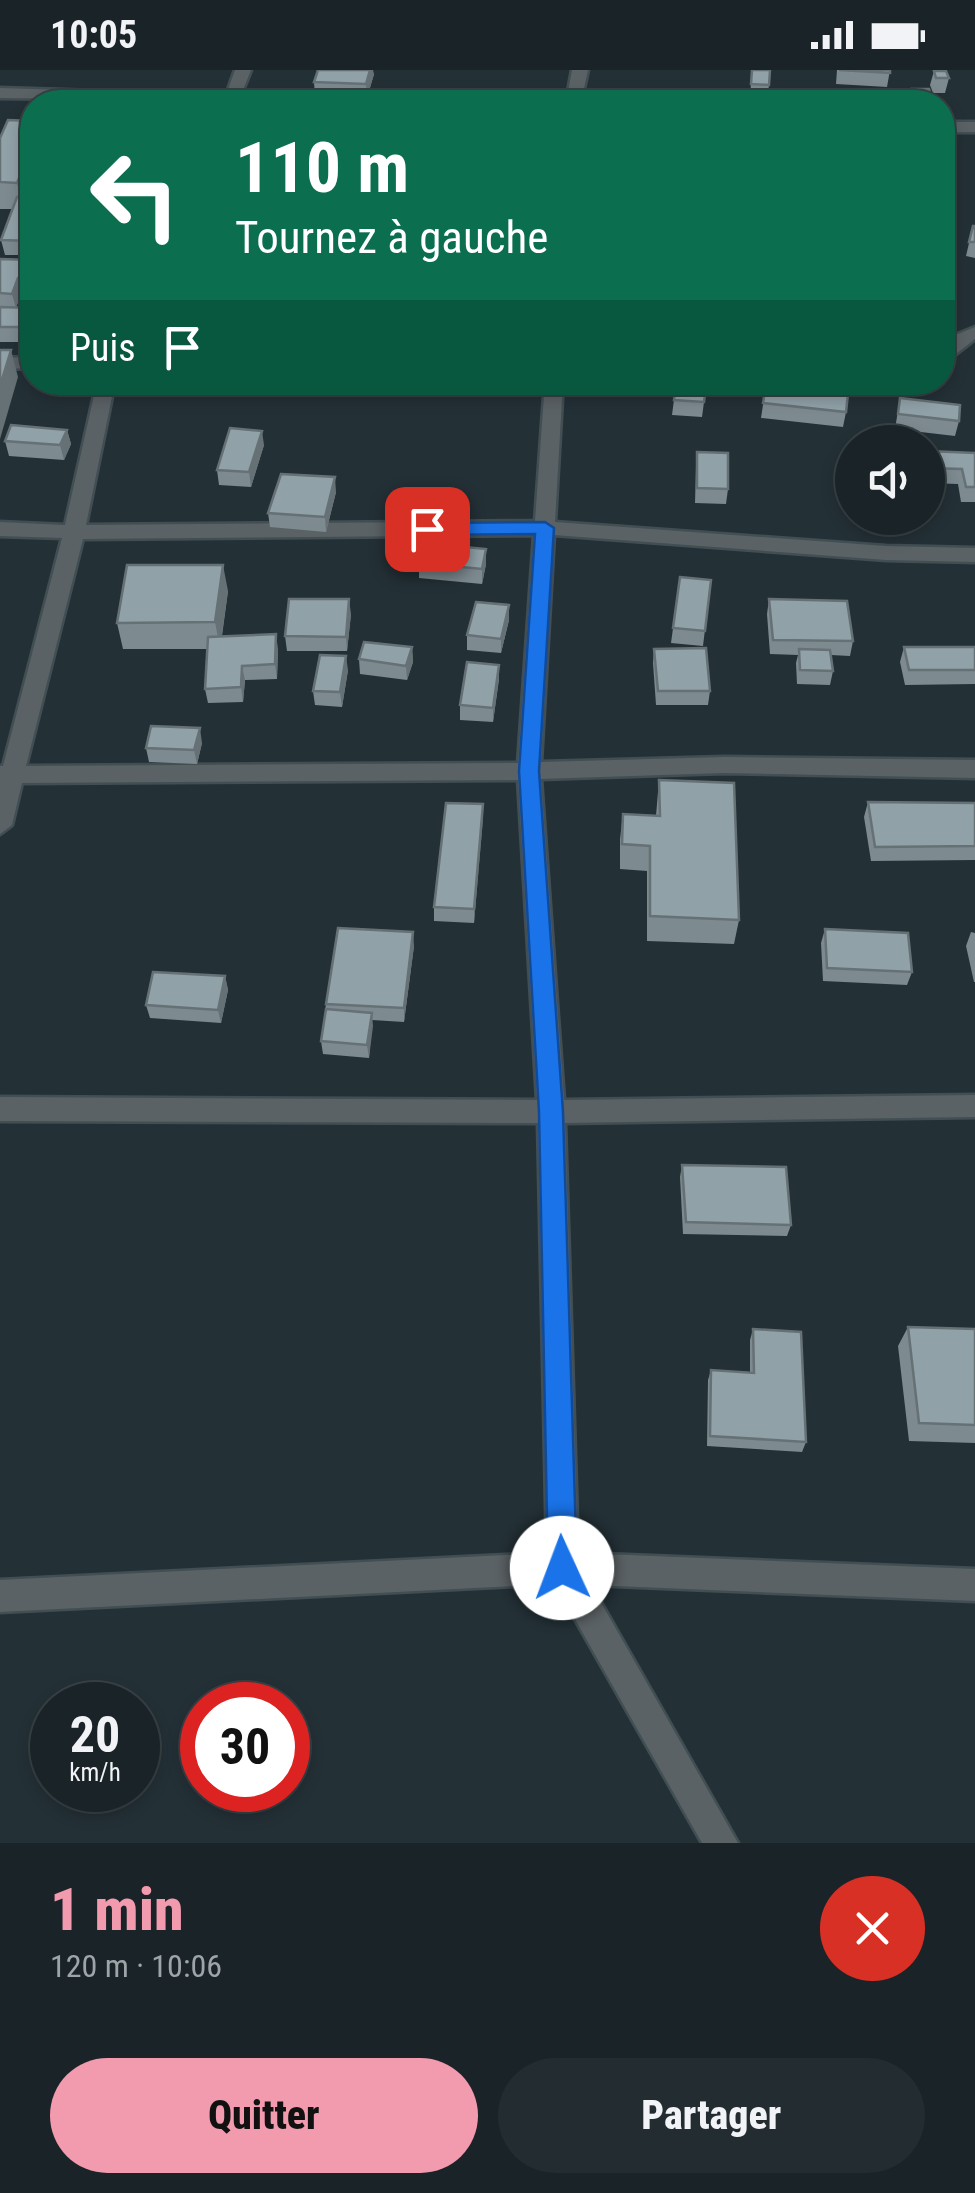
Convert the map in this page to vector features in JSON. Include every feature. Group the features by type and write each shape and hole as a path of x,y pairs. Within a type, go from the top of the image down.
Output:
{"street":[{"path":"0,825 6,775 74,532 103,395"},
{"path":"553,395 529,771 551,1112 562,1568 720,1843"},
{"path":"0,529 74,532 545,528 975,556"},
{"path":"6,775 529,771 724,764 975,769"},
{"path":"0,1109 551,1112 975,1106"},
{"path":"0,1596 562,1568 975,1584"}],"building":[{"path":"318,70 370,70 366,84 314,82"},
{"path":"752,70 770,70 769,85 751,84"},
{"path":"839,70 890,70 890,73"},
{"path":"934,71 946,71 949,78 936,78"},
{"path":"8,120 20,120 17,183 0,182 0,138"},
{"path":"17,197 20,197 20,241 1,240"},
{"path":"973,226 975,242 969,242"},
{"path":"0,259 20,260 20,278 12,294 0,293"},
{"path":"0,307 20,308 20,327 0,327"},
{"path":"0,350 11,350 0,386"},
{"path":"675,395 705,395 704,402 674,400"},
{"path":"764,395 848,395 846,412 763,403"},
{"path":"900,398 960,405 959,421 898,414"},
{"path":"11,425 67,430 60,445 5,441"},
{"path":"230,428 262,431 249,472 217,470"},
{"path":"697,452 728,453 728,489 697,488"},
{"path":"945,452 975,453 975,487 966,487 962,469 945,468"},
{"path":"281,474 335,477 325,517 268,513"},
{"path":"423,543 486,549 482,569 419,563"},
{"path":"127,565 223,565 215,622 117,623"},
{"path":"680,577 711,580 705,631 673,628"},
{"path":"289,599 349,599 346,637 285,636"},
{"path":"769,599 847,601 853,641 773,640"},
{"path":"476,602 509,605 501,639 467,635"},
{"path":"276,634 275,664 242,666 241,687 205,689 208,637"},
{"path":"364,642 412,647 406,666 359,659"},
{"path":"904,647 975,647 975,670 909,670"},
{"path":"706,648 710,691 658,691 654,649"},
{"path":"799,649 830,650 833,671 800,670"},
{"path":"320,655 346,656 340,692 313,691"},
{"path":"467,662 499,665 493,708 460,705"},
{"path":"151,726 200,728 194,750 146,748"},
{"path":"659,780 734,783 739,920 650,916 650,846 622,844 623,814 660,816"},
{"path":"868,802 975,803 975,846 875,847"},
{"path":"446,803 483,804 474,909 434,907"},
{"path":"338,928 413,932 404,1008 326,1004"},
{"path":"825,929 908,933 912,972 827,968"},
{"path":"153,972 225,976 218,1010 146,1005"},
{"path":"326,1009 372,1013 367,1045 321,1041"},
{"path":"682,1165 786,1167 791,1225 686,1222"},
{"path":"908,1327 975,1329 975,1425 919,1423"},
{"path":"753,1329 801,1332 806,1442 710,1436 711,1370 754,1373"}],"route":[{"path":"427,529 545,528 529,771 551,1112 562,1568"}]}
